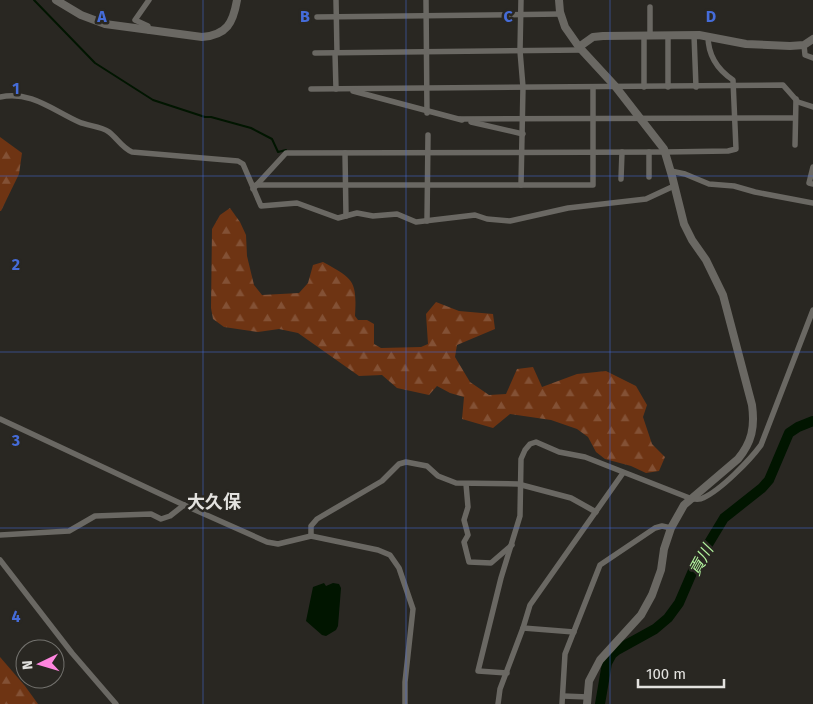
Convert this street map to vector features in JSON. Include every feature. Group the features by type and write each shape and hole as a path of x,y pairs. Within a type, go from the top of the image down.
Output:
{"street":[{"path":"56,0 77,12 105,24 202,37 217,34 229,26 234,16 237,0"},
{"path":"149,0 135,20 148,26 149,31"},
{"path":"336,0 336,89"},
{"path":"426,0 427,112"},
{"path":"521,0 520,51 523,87 521,185"},
{"path":"559,0 565,27 580,48 615,86 665,152 684,224 692,240 706,260 723,296 754,418 751,440 738,459 684,505 671,528 664,549 661,570 652,595 641,615 600,660 589,681 588,701 563,696"},
{"path":"644,87 650,7"},
{"path":"317,17 561,14"},
{"path":"315,53 520,51 580,48 593,37 694,35 746,44 790,46 804,45 813,39"},
{"path":"694,35 696,87"},
{"path":"668,36 668,87"},
{"path":"255,187 286,153 665,152 728,151 736,149 733,80 711,56 708,36"},
{"path":"804,45 805,56 813,58"},
{"path":"310,89 783,85 798,102 813,107"},
{"path":"255,187 593,185 593,88"},
{"path":"344,89 427,112 523,134"},
{"path":"0,97 21,96 42,103 79,122 107,130 127,150 132,152 238,162 242,164 255,187 261,206 297,203 338,218 357,213 373,216 397,214 416,222 475,215 496,220 520,220 568,208 646,199 674,186"},
{"path":"795,145 796,99"},
{"path":"460,119 795,118"},
{"path":"427,221 428,136"},
{"path":"621,179 622,152"},
{"path":"649,152 650,178"},
{"path":"345,153 346,216"},
{"path":"813,167 809,182 813,184"},
{"path":"671,171 685,174 709,184 734,186 770,196 813,203"},
{"path":"506,673 478,671 501,578 520,516 521,459 530,444 536,442 559,452 585,457 692,499 702,499 746,462 761,445 813,310"},
{"path":"0,419 184,506 267,542 278,544 311,536 378,550 390,555 399,568 413,609 405,682 405,704"},
{"path":"311,536 311,526 317,519 382,481 400,463 406,462 427,466 438,476 456,483 522,485 571,498 596,512"},
{"path":"498,704 500,689 530,605 623,473"},
{"path":"466,484 468,507 464,520 468,536 464,542 469,562 491,563 512,545"},
{"path":"0,535 69,531 95,516 152,514 161,519 170,516 184,506"},
{"path":"562,704 565,654 600,565 655,528 662,526 671,528"},
{"path":"0,560 72,653 116,704"},
{"path":"523,628 574,632"}],"green space":[{"path":"0,137 22,153 19,174 1,211 0,211"},
{"path":"230,208 246,235 247,256 254,285 262,295 299,293 308,283 313,265 323,262 347,277 351,282 355,295 355,316 358,320 367,320 374,324 374,344 381,348 421,347 428,344 426,314 436,302 459,311 493,314 495,329 457,345 455,357 470,382 489,395 506,394 517,369 533,367 542,387 577,374 606,371 636,386 647,405 643,417 652,444 665,457 659,471 646,473 631,466 605,459 596,452 588,437 577,429 551,420 510,414 493,428 462,419 464,397 450,393 437,386 429,395 397,388 382,375 359,376 298,333 279,329 258,332 224,327 213,319 211,308 212,229 220,215"},
{"path":"0,657 15,674 15,689 27,689 38,704 0,704"}],"shaded area":[{"path":"324,583 326,586 333,583 339,584 341,588 338,626 336,630 326,636 322,635 306,621 313,587"}],"waterway":[{"path":"34,0 95,63 153,100 205,117 251,128 272,139 278,152 286,150"},
{"name":"貢川","path":"600,704 607,663 612,654 655,629 668,618 679,603 695,566 724,518 762,488 769,480 789,433 813,421"}],"district":[{"name":"大久保","path":"214,502"}]}
